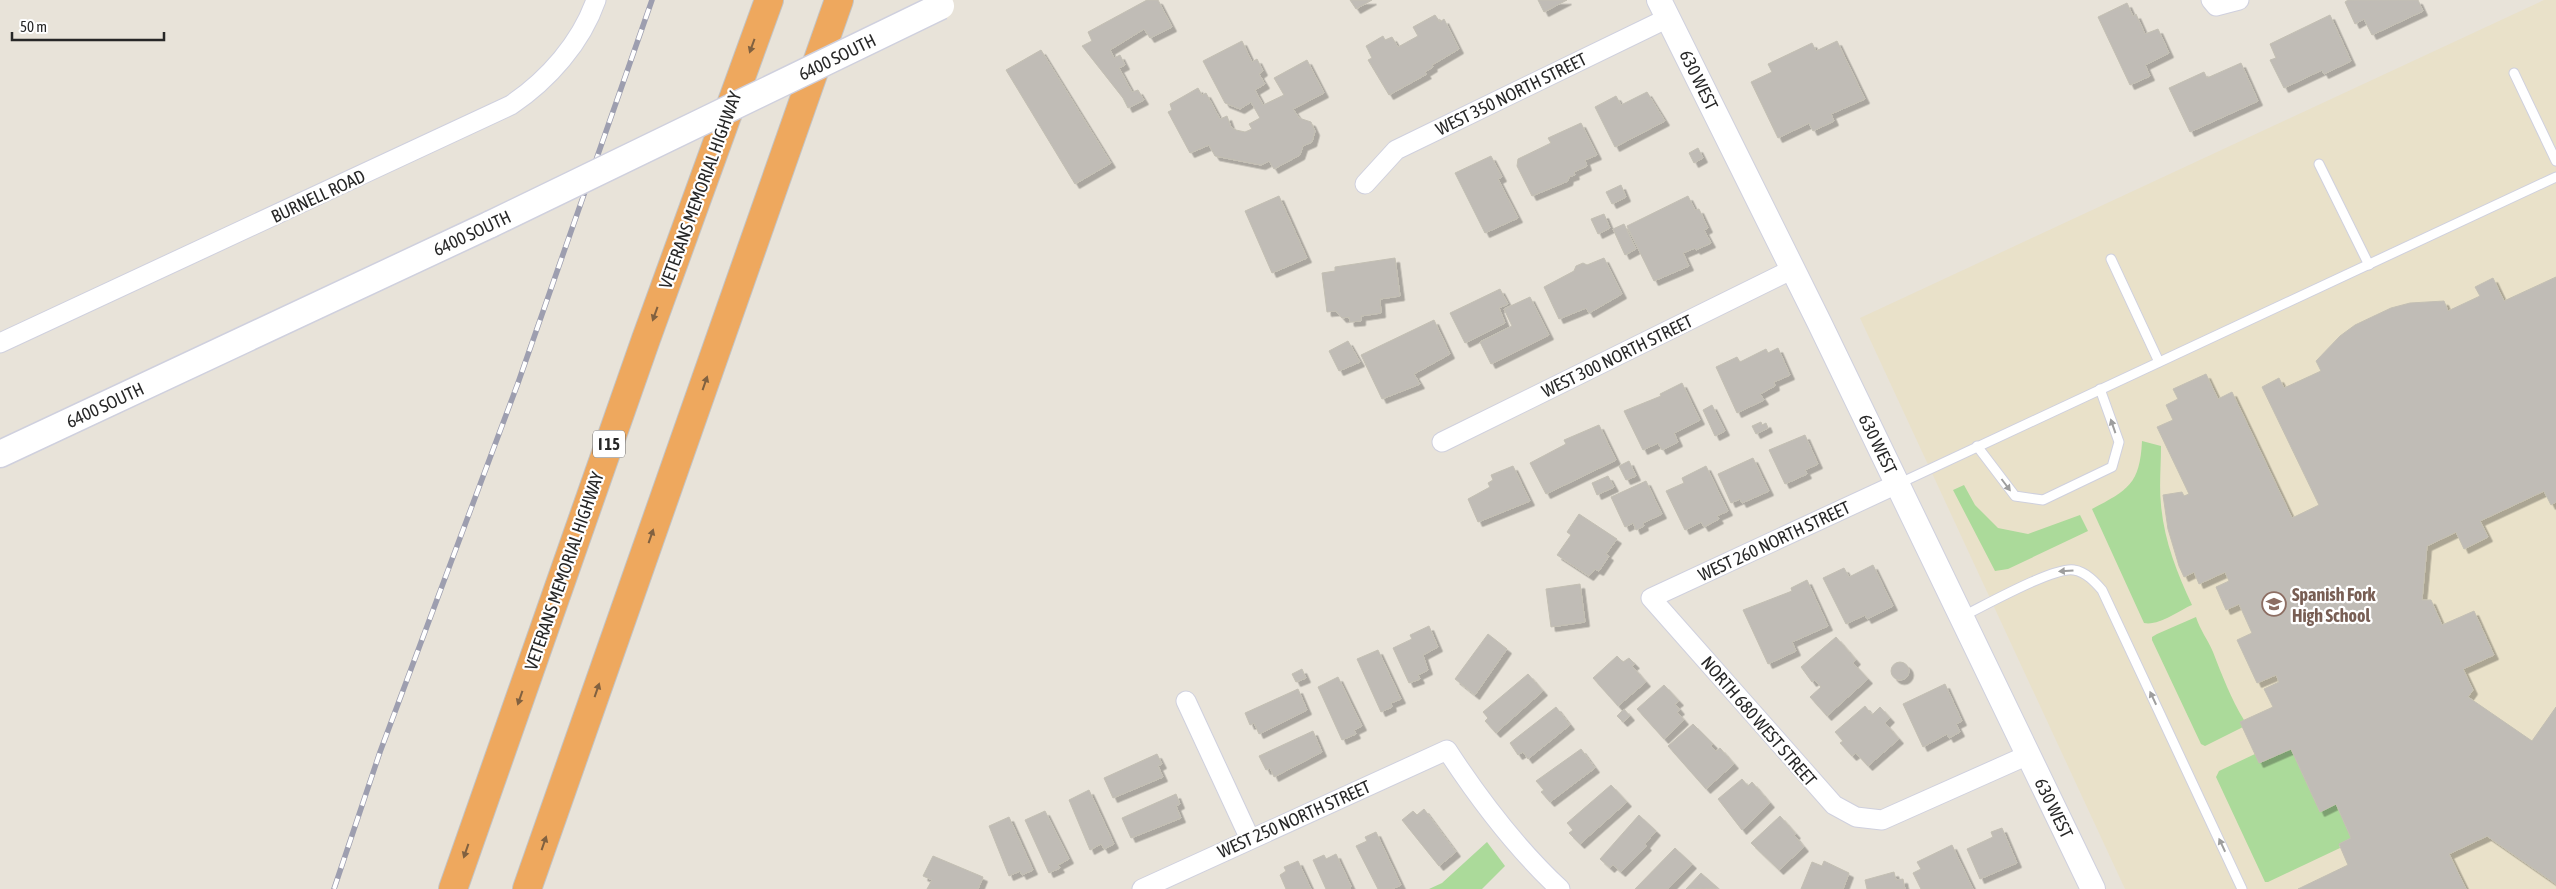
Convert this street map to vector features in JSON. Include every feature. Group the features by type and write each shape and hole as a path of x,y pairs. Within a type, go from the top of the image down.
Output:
{"highway":[{"name":"VETERANS MEMORIAL HIGHWAY","path":"453,889 640,358 769,0"},
{"path":"527,889 839,0"}],"main road":[{"name":"6400 SOUTH","path":"0,454 491,224 948,3"}],"street":[{"name":"BURNELL ROAD","path":"0,344 511,105 531,92 568,51 581,33 596,0"},
{"path":"2214,3 2239,0"},
{"name":"WEST 350 NORTH STREET","path":"1365,184 1396,150 1664,9"},
{"name":"630 WEST","path":"1664,9 1898,484 2093,889"},
{"name":"WEST 300 NORTH STREET","path":"1442,442 1793,269"},
{"name":"WEST 260 NORTH STREET","path":"1651,598 1898,484"},
{"name":"NORTH 680 WEST STREET","path":"1651,598 1834,806 1856,817 1882,820 2028,756"},
{"path":"1186,701 1250,839"},
{"name":"WEST 250 NORTH STREET","path":"1142,889 1447,750 1470,785 1511,837 1560,889"}],"lane":[{"path":"2514,73 2556,161"},
{"path":"2319,164 2369,265"},
{"path":"1898,484 2556,177"},
{"path":"2111,260 2159,362"},
{"path":"1976,446 2015,496 2042,500 2112,468 2119,442 2100,389"},
{"path":"1961,616 2057,571 2074,570 2092,578 2102,590 2242,889"}],"shaded area":[{"name":"Spanish Fork High School","path":"2544,0 2556,0 2556,889 2125,889 1860,318"}],"green space":[{"path":"2142,441 2161,446 2160,498 2165,531 2176,569 2192,605 2162,620 2150,623 2144,623 2092,509 2115,496 2130,484 2138,467"},
{"path":"1964,485 1975,505 1998,528 2028,534 2080,515 2088,531 2008,569 1995,571 1953,490"},
{"path":"2196,617 2244,720 2241,722 2243,727 2205,746 2201,744 2152,640 2152,637 2157,634"},
{"path":"2291,749 2320,812 2336,804 2351,838 2339,844 2340,848 2265,882 2216,777 2219,771 2255,754 2260,763"},
{"path":"1487,842 1505,866 1482,889 1429,889 1442,883"}],"building":[{"path":"1147,0 1158,0 1172,27 1150,38 1144,29 1110,50 1114,58 1120,55 1125,65 1119,68 1132,92 1138,90 1144,100 1128,108 1123,98 1082,46 1092,41 1088,32"},
{"path":"1350,0 1372,0 1356,9"},
{"path":"1538,0 1567,0 1544,12"},
{"path":"2348,0 2418,0 2423,11 2372,35 2364,19 2355,24 2345,2"},
{"path":"2127,3 2133,16 2136,14 2145,34 2158,29 2169,53 2145,65 2150,76 2130,85 2098,17"},
{"path":"1435,15 1440,22 1444,19 1459,49 1432,65 1433,67 1425,72 1427,74 1389,95 1368,60 1372,58 1366,46 1383,36 1385,40 1392,37 1398,47 1418,36 1413,27"},
{"path":"2330,15 2351,61 2324,74 2322,70 2284,88 2270,60 2276,58 2270,44"},
{"path":"1242,41 1252,62 1257,59 1263,71 1259,74 1265,84 1255,90 1263,105 1284,95 1274,78 1307,60 1324,93 1293,109 1299,118 1311,122 1315,131 1312,142 1303,146 1300,155 1274,169 1269,161 1261,165 1215,156 1209,145 1190,153 1168,112 1172,110 1170,104 1198,88 1202,95 1206,93 1220,119 1227,116 1231,127 1236,130 1245,132 1252,129 1249,124 1260,118 1251,102 1240,109 1225,103 1203,61"},
{"path":"1837,41 1865,99 1831,114 1834,121 1813,131 1809,123 1778,138 1751,82 1772,72 1768,64 1812,43 1816,51"},
{"path":"1041,50 1111,163 1075,184 1006,70"},
{"path":"2241,63 2258,101 2190,132 2169,88 2204,72 2207,78"},
{"path":"1647,92 1665,121 1615,147 1595,107 1616,96 1621,105"},
{"path":"1581,123 1597,155 1585,160 1587,166 1574,172 1575,175 1569,177 1568,181 1532,196 1517,166 1518,159 1551,143 1548,138"},
{"path":"1698,148 1703,158 1694,163 1689,153"},
{"path":"1491,156 1502,177 1498,179 1518,218 1485,233 1455,173"},
{"path":"1621,185 1626,197 1612,204 1606,192"},
{"path":"1279,196 1307,258 1272,273 1245,211"},
{"path":"1688,196 1695,210 1699,209 1708,228 1704,230 1711,243 1696,250 1695,248 1683,253 1689,266 1654,281 1627,226"},
{"path":"1604,214 1610,228 1598,234 1591,219"},
{"path":"1624,224 1636,249 1625,255 1613,229"},
{"path":"1395,258 1400,296 1380,299 1381,313 1361,316 1361,321 1350,322 1349,317 1342,318 1336,311 1327,312 1322,273 1335,271 1335,267"},
{"path":"1604,258 1622,294 1589,313 1586,308 1559,319 1544,287 1574,271 1576,266 1583,263 1587,265"},
{"name":"Spanish Fork High School","path":"2556,277 2556,502 2551,505 2544,491 2480,521 2488,537 2464,549 2456,532 2427,546 2422,600 2431,600 2442,625 2474,611 2494,655 2463,669 2473,690 2468,697 2532,741 2556,707 2556,884 2487,836 2449,854 2466,889 2298,889 2348,865 2339,844 2351,838 2336,804 2320,812 2291,749 2259,763 2240,722 2273,707 2264,689 2279,682 2276,675 2257,683 2237,640 2252,633 2239,604 2226,610 2216,587 2229,581 2225,572 2199,584 2194,572 2184,577 2179,566 2168,529 2163,495 2182,492 2184,496 2189,494 2157,427 2173,420 2166,405 2178,399 2173,389 2206,374 2218,399 2232,392 2292,518 2319,505 2262,387 2279,378 2284,388 2321,371 2316,361 2340,336 2355,325 2391,308 2410,303 2444,301 2448,311 2480,296 2475,287 2493,278 2504,301"},
{"path":"1500,289 1508,304 1499,308 1505,323 1465,343 1450,313"},
{"path":"1530,297 1549,335 1491,364 1480,342 1512,326 1504,309"},
{"path":"1434,320 1450,354 1414,374 1420,384 1382,399 1361,355"},
{"path":"1348,341 1360,362 1339,371 1329,351"},
{"path":"1778,348 1790,375 1774,382 1775,386 1760,394 1764,400 1737,413 1716,367 1737,357 1740,362 1766,349 1768,353"},
{"path":"1682,383 1700,420 1674,433 1678,442 1662,450 1658,443 1643,450 1624,411 1661,396 1660,394"},
{"path":"1712,405 1725,431 1715,436 1703,410"},
{"path":"1761,422 1762,425 1766,423 1768,428 1756,434 1752,426"},
{"path":"1599,425 1616,460 1546,494 1530,463 1566,444 1564,440"},
{"path":"1805,435 1818,464 1805,470 1807,474 1785,484 1769,450"},
{"path":"1753,458 1769,491 1742,503 1740,499 1731,503 1718,474"},
{"path":"1629,461 1636,476 1626,480 1619,466"},
{"path":"1513,466 1530,501 1478,522 1468,499 1490,487 1488,483 1493,480 1491,475"},
{"path":"1706,466 1728,511 1717,516 1719,519 1704,527 1701,522 1685,530 1666,491 1684,483 1682,478"},
{"path":"1608,476 1614,487 1597,495 1592,483"},
{"path":"1646,481 1662,514 1643,523 1644,526 1636,530 1633,523 1625,527 1611,497"},
{"path":"1579,514 1617,539 1606,554 1609,556 1599,571 1595,569 1589,576 1557,555 1571,535 1567,532"},
{"path":"1873,565 1893,606 1867,619 1865,615 1846,624 1823,578 1844,568 1849,577"},
{"path":"1807,580 1828,626 1792,642 1796,651 1768,664 1743,610 1792,591 1791,588"},
{"path":"1580,584 1585,622 1551,627 1546,589"},
{"path":"1429,626 1438,647 1423,655 1428,670 1418,675 1420,679 1409,683 1393,648 1412,639 1410,635"},
{"path":"1488,634 1507,649 1475,695 1455,679"},
{"path":"1836,637 1856,660 1853,663 1868,679 1827,716 1810,697 1821,687 1815,680 1812,682 1801,667"},
{"path":"1378,650 1401,699 1391,703 1392,707 1381,712 1357,659"},
{"path":"1617,656 1623,662 1629,658 1635,664 1632,666 1646,682 1618,706 1593,678"},
{"path":"1900,662 1906,665 1909,671 1906,677 1900,680 1894,677 1891,671 1894,665"},
{"path":"1302,669 1306,678 1296,682 1292,674"},
{"path":"1528,674 1543,691 1496,733 1485,721 1488,718 1483,712"},
{"path":"1338,677 1362,726 1354,730 1356,734 1342,740 1318,687"},
{"path":"1945,684 1962,721 1956,724 1960,732 1949,738 1947,734 1923,747 1903,704"},
{"path":"1664,685 1679,701 1675,704 1680,710 1677,712 1684,720 1664,739 1637,709"},
{"path":"1298,689 1307,710 1259,734 1254,723 1250,725 1245,713"},
{"path":"1865,706 1872,715 1880,707 1890,718 1885,723 1899,739 1868,766 1856,753 1852,756 1840,743 1843,741 1835,732"},
{"path":"1556,707 1570,725 1528,759 1523,752 1518,755 1510,743"},
{"path":"1624,709 1630,716 1623,722 1617,716"},
{"path":"1693,724 1713,744 1711,746 1716,751 1720,748 1734,764 1706,789 1668,746"},
{"path":"1313,731 1322,752 1274,777 1270,768 1266,770 1259,756"},
{"path":"1581,749 1595,768 1550,802 1541,792 1544,790 1536,781"},
{"path":"1157,754 1162,764 1158,766 1163,777 1113,798 1104,778"},
{"path":"1742,779 1748,786 1752,782 1770,803 1742,830 1718,799"},
{"path":"1611,785 1627,802 1580,844 1569,833 1573,830 1567,823"},
{"path":"1089,790 1114,844 1104,849 1101,844 1090,850 1069,800"},
{"path":"1176,794 1180,804 1176,806 1181,818 1131,838 1122,818"},
{"path":"1424,809 1456,852 1439,866 1402,820 1413,811 1417,815"},
{"path":"1045,811 1069,859 1058,865 1060,868 1049,873 1025,820"},
{"path":"1639,815 1656,831 1645,844 1647,846 1621,872 1613,865 1610,868 1600,859"},
{"path":"1780,816 1796,834 1794,835 1804,847 1779,870 1751,843"},
{"path":"1009,817 1033,870 1022,875 1020,871 1009,876 989,826"},
{"path":"2002,828 2017,863 1980,879 1967,849 1993,837 1991,832"},
{"path":"1376,832 1401,885 1392,889 1378,889 1356,846 1367,841 1365,837"},
{"path":"1952,845 1973,889 1921,889 1913,873 1921,869 1917,862"},
{"path":"1675,848 1692,864 1668,889 1635,889"},
{"path":"1336,854 1351,886 1350,889 1326,889 1313,860 1324,855 1326,859"},
{"path":"933,856 983,877 978,889 927,889 932,880 923,876"},
{"path":"1298,861 1311,889 1286,889 1280,875 1286,871 1284,867"},
{"path":"1824,861 1849,873 1843,889 1801,889 1812,862 1822,866"},
{"path":"1894,872 1896,880 1903,879 1905,889 1867,889 1865,880"},
{"path":"1701,873 1718,888 1686,889"}],"railway":[{"path":"334,889 380,752 518,383 652,0"}],"place":[{"name":"Spanish Fork High School","path":"2274,604"}]}
